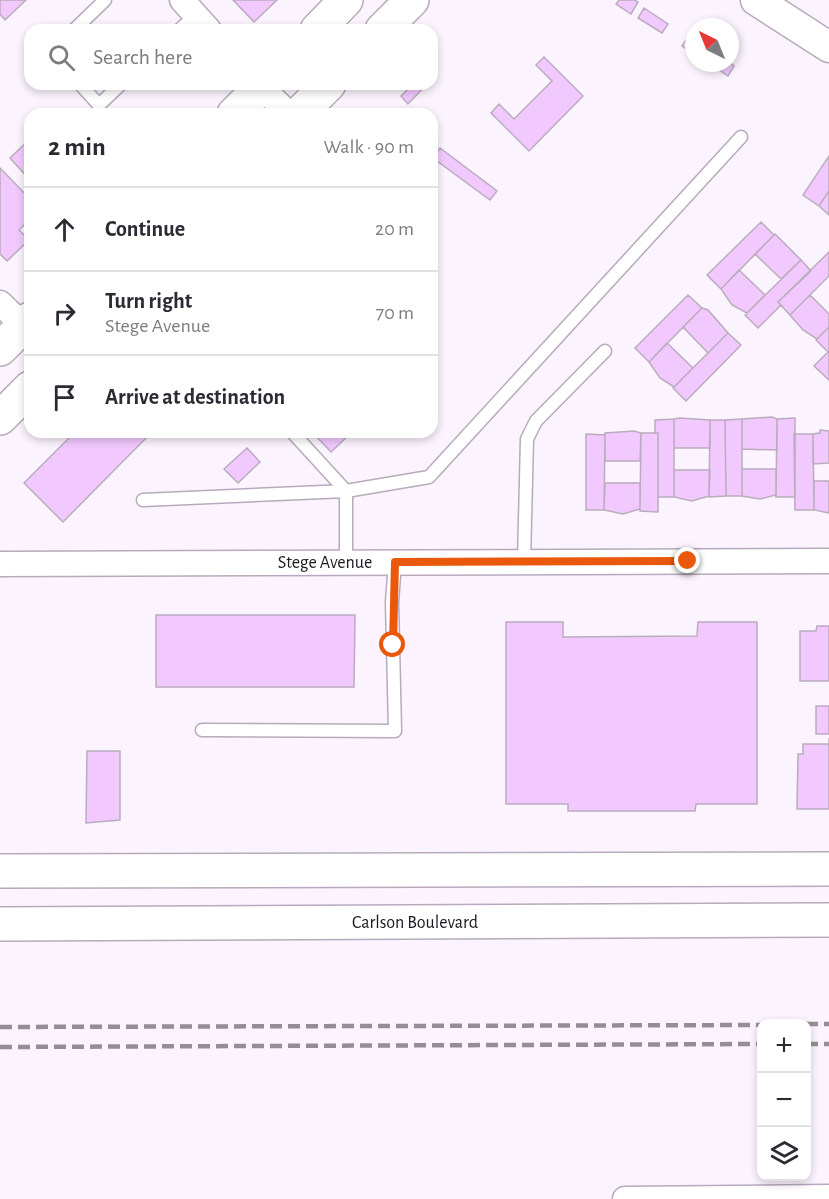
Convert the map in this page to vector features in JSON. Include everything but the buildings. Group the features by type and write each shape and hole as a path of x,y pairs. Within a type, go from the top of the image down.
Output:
{"main road":[{"path":"323,24 346,0"},
{"path":"388,24 412,0"},
{"path":"240,108 256,90"},
{"path":"305,108 323,90"},
{"path":"0,349 24,328"},
{"path":"0,418 24,394"},
{"path":"0,871 829,869"},
{"name":"Carlson Boulevard","path":"0,924 829,920"}],"street":[{"path":"756,0 829,47"},
{"path":"266,90 283,108"},
{"path":"0,303 24,322"},
{"name":"Stege Avenue","path":"0,564 829,561"},
{"path":"625,1199 829,1197"}],"lane":[{"path":"80,24 105,0"},
{"path":"85,90 99,105 115,90"},
{"path":"143,500 346,491 429,477 741,137"},
{"path":"524,561 526,439 536,421 605,351"},
{"path":"297,438 346,491 346,562"},
{"path":"202,730 394,731 392,602 395,562"}],"railway":[{"path":"811,1024 829,1024"},
{"path":"0,1027 757,1025"},
{"path":"0,1047 757,1044"},
{"path":"811,1044 829,1044"}],"route":[{"path":"393,645 392,602 395,562 688,561"}]}
